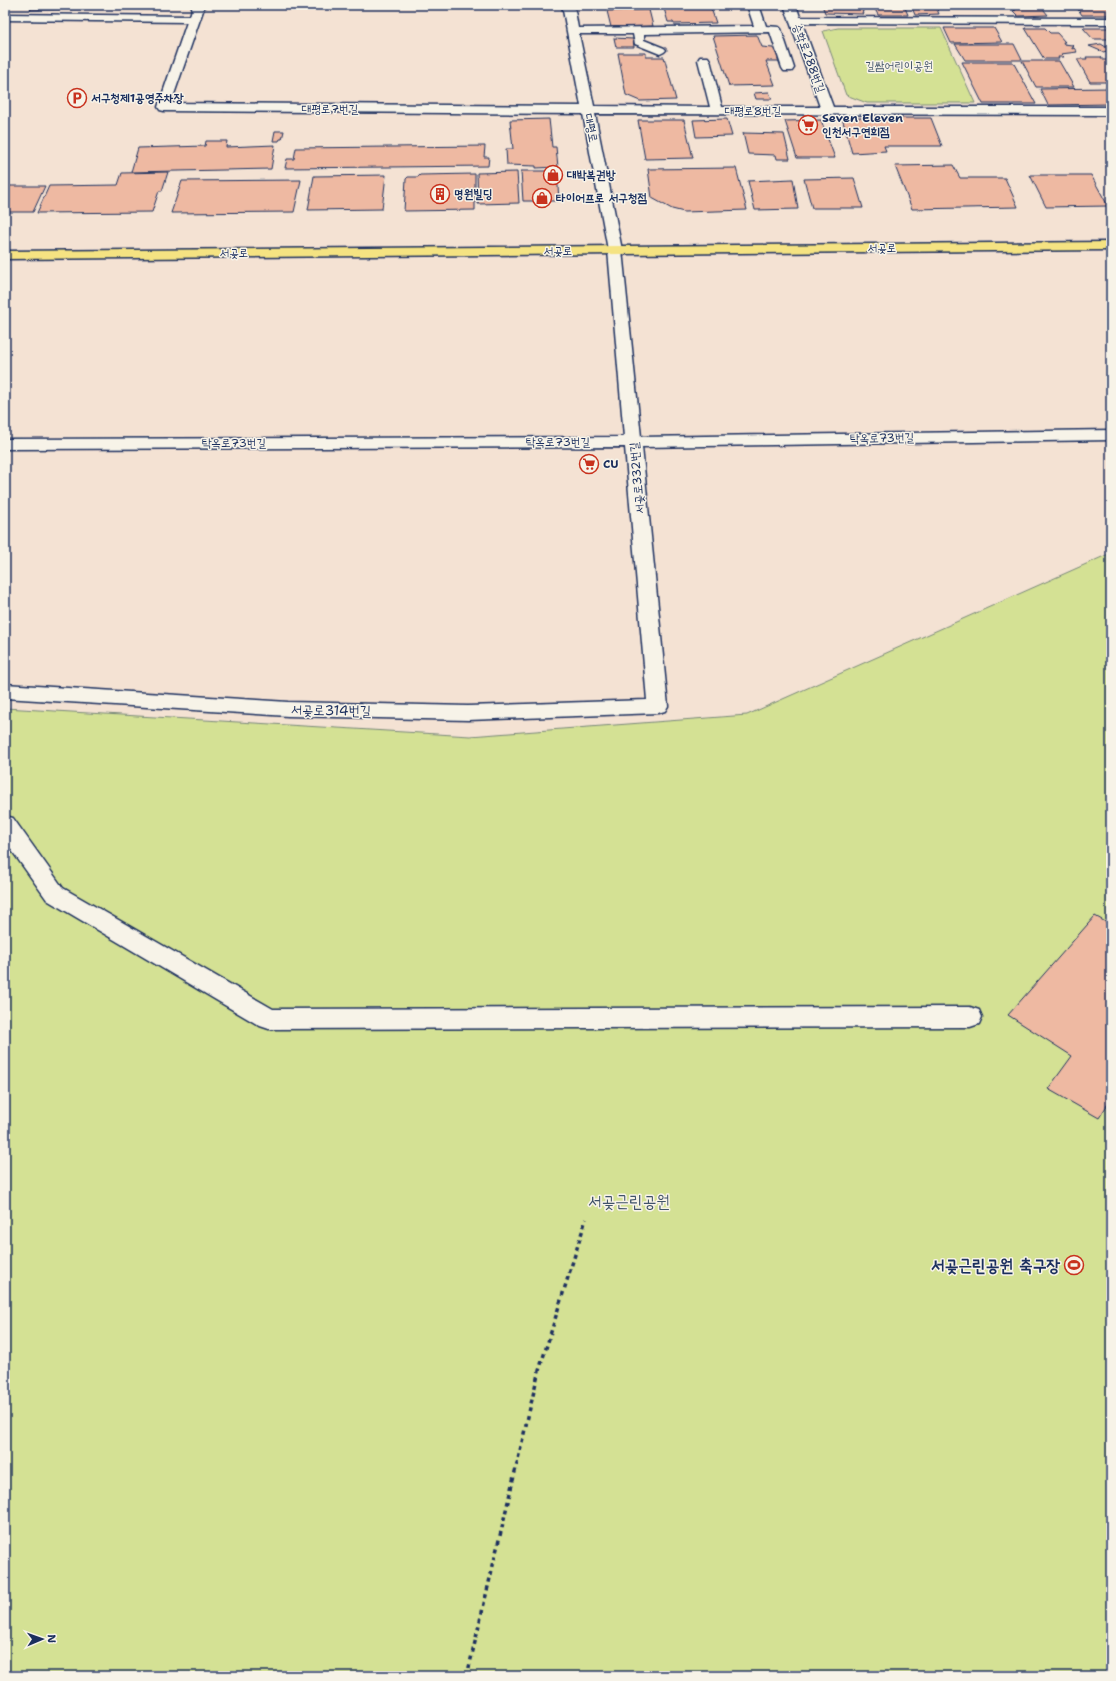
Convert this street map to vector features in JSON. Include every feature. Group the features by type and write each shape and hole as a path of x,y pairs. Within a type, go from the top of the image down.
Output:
{"main road":[{"name":"서곶로","path":"5,255 1111,246"}],"street":[{"path":"5,17 193,19 199,5"},
{"name":"대평로","path":"568,5 615,250"},
{"path":"753,5 761,29"},
{"name":"승학로288번길","path":"790,5 828,111"},
{"path":"1055,9 1074,21"},
{"name":"대평로7번길","path":"193,19 164,107 588,110"},
{"path":"795,20 1111,21"},
{"path":"573,31 775,29 788,68"},
{"path":"639,30 639,42 660,50"},
{"path":"704,60 717,111"},
{"name":"대평로8번길","path":"588,110 1111,111"},
{"name":"서곶로332번길","path":"615,250 658,706"},
{"name":"탁옥로73번길","path":"5,444 634,442 1111,435"},
{"name":"서곶로314번길","path":"5,691 288,709 327,710 468,713 658,706"},
{"path":"5,824 55,894 270,1018 970,1017"}],"path":[{"path":"467,1676 538,1374 586,1219"}],"green space":[{"name":"길쌈어린이공원","path":"838,28 941,28 975,103 867,103 846,95 823,31"},
{"name":"서곶근린공원","path":"1111,553 1111,1676 5,1676 5,708 470,736 747,715"}],"building":[{"path":"32,5 86,5 84,9 30,10"},
{"path":"663,5 710,5 716,23 674,24 673,22 668,22"},
{"path":"822,5 854,5 856,8 862,8 863,14 825,13"},
{"path":"873,5 904,5 908,15 878,15"},
{"path":"911,5 935,5 939,14 915,15"},
{"path":"1011,5 1040,5 1048,15 1018,16 1013,11 1016,10"},
{"path":"1075,5 1111,5 1111,15 1082,15"},
{"path":"649,10 653,26 611,27 607,11"},
{"path":"944,28 994,28 1002,42 951,43"},
{"path":"1025,28 1045,28 1050,33 1057,33 1065,42 1063,42 1064,44 1072,45 1074,47 1072,47 1072,49 1074,48 1077,52 1061,54 1064,57 1058,57 1059,59 1044,59"},
{"path":"1083,28 1111,28 1111,39 1093,39"},
{"path":"757,35 762,47 773,48 780,61 766,61 775,85 729,86 713,36"},
{"path":"614,38 633,39 634,47 616,47"},
{"path":"955,44 1014,44 1022,60 965,60"},
{"path":"1101,44 1111,50 1103,52 1089,46"},
{"path":"618,53 646,53 646,57 664,57 676,100 640,101 626,95"},
{"path":"1086,57 1101,57 1103,60 1111,60 1111,82 1090,82 1077,59 1087,59"},
{"path":"1022,61 1059,61 1074,87 1036,87"},
{"path":"962,62 1013,62 1036,104 983,104"},
{"path":"1110,88 1111,104 1048,105 1040,89"},
{"path":"769,92 772,99 756,99 754,93"},
{"path":"842,118 931,118 942,146 884,146 886,151 852,153"},
{"path":"549,119 552,147 556,147 558,167 536,168 536,166 507,165 506,149 513,149 510,120"},
{"path":"727,119 732,136 696,137 693,120"},
{"path":"638,120 684,120 693,158 645,159"},
{"path":"821,120 835,158 797,158 785,121"},
{"path":"275,131 284,131 282,139 279,141 273,141"},
{"path":"743,133 784,134 790,159 777,159 776,155 748,154"},
{"path":"206,141 227,141 226,147 275,145 271,169 131,172 138,148 205,146"},
{"path":"485,146 484,157 489,157 488,166 285,168 287,159 294,159 296,148"},
{"path":"953,165 960,178 1005,178 1018,207 912,209 895,166"},
{"path":"736,168 747,210 684,212 672,209 652,198 648,169"},
{"path":"521,171 557,171 559,201 523,201"},
{"path":"168,172 162,191 159,191 152,212 37,213 49,186 118,185 122,173"},
{"path":"517,172 519,203 478,204 477,173"},
{"name":"명원빌딩","path":"475,174 475,210 404,211 406,179 408,177 418,177 420,175"},
{"path":"386,175 382,209 308,210 314,176"},
{"path":"1030,175 1091,175 1108,206 1046,207"},
{"path":"854,178 863,208 812,208 804,179"},
{"path":"793,179 798,209 755,210 748,181"},
{"path":"301,180 294,212 171,213 182,181"},
{"path":"5,186 45,186 33,212 5,212"},
{"path":"1095,916 1111,925 1111,1099 1099,1118 1048,1089 1072,1056 1008,1015"}],"place":[{"name":"서구청제1공영주차장","path":"77,98"},
{"name":"Seven Eleven 인천서구연희점","path":"808,125"},
{"name":"대박복권방","path":"553,175"},
{"name":"명원빌딩","path":"440,194"},
{"name":"타이어프로 서구청점","path":"542,198"},
{"name":"CU","path":"589,464"},
{"name":"서곶근린공원 축구장","path":"1074,1265"}]}
